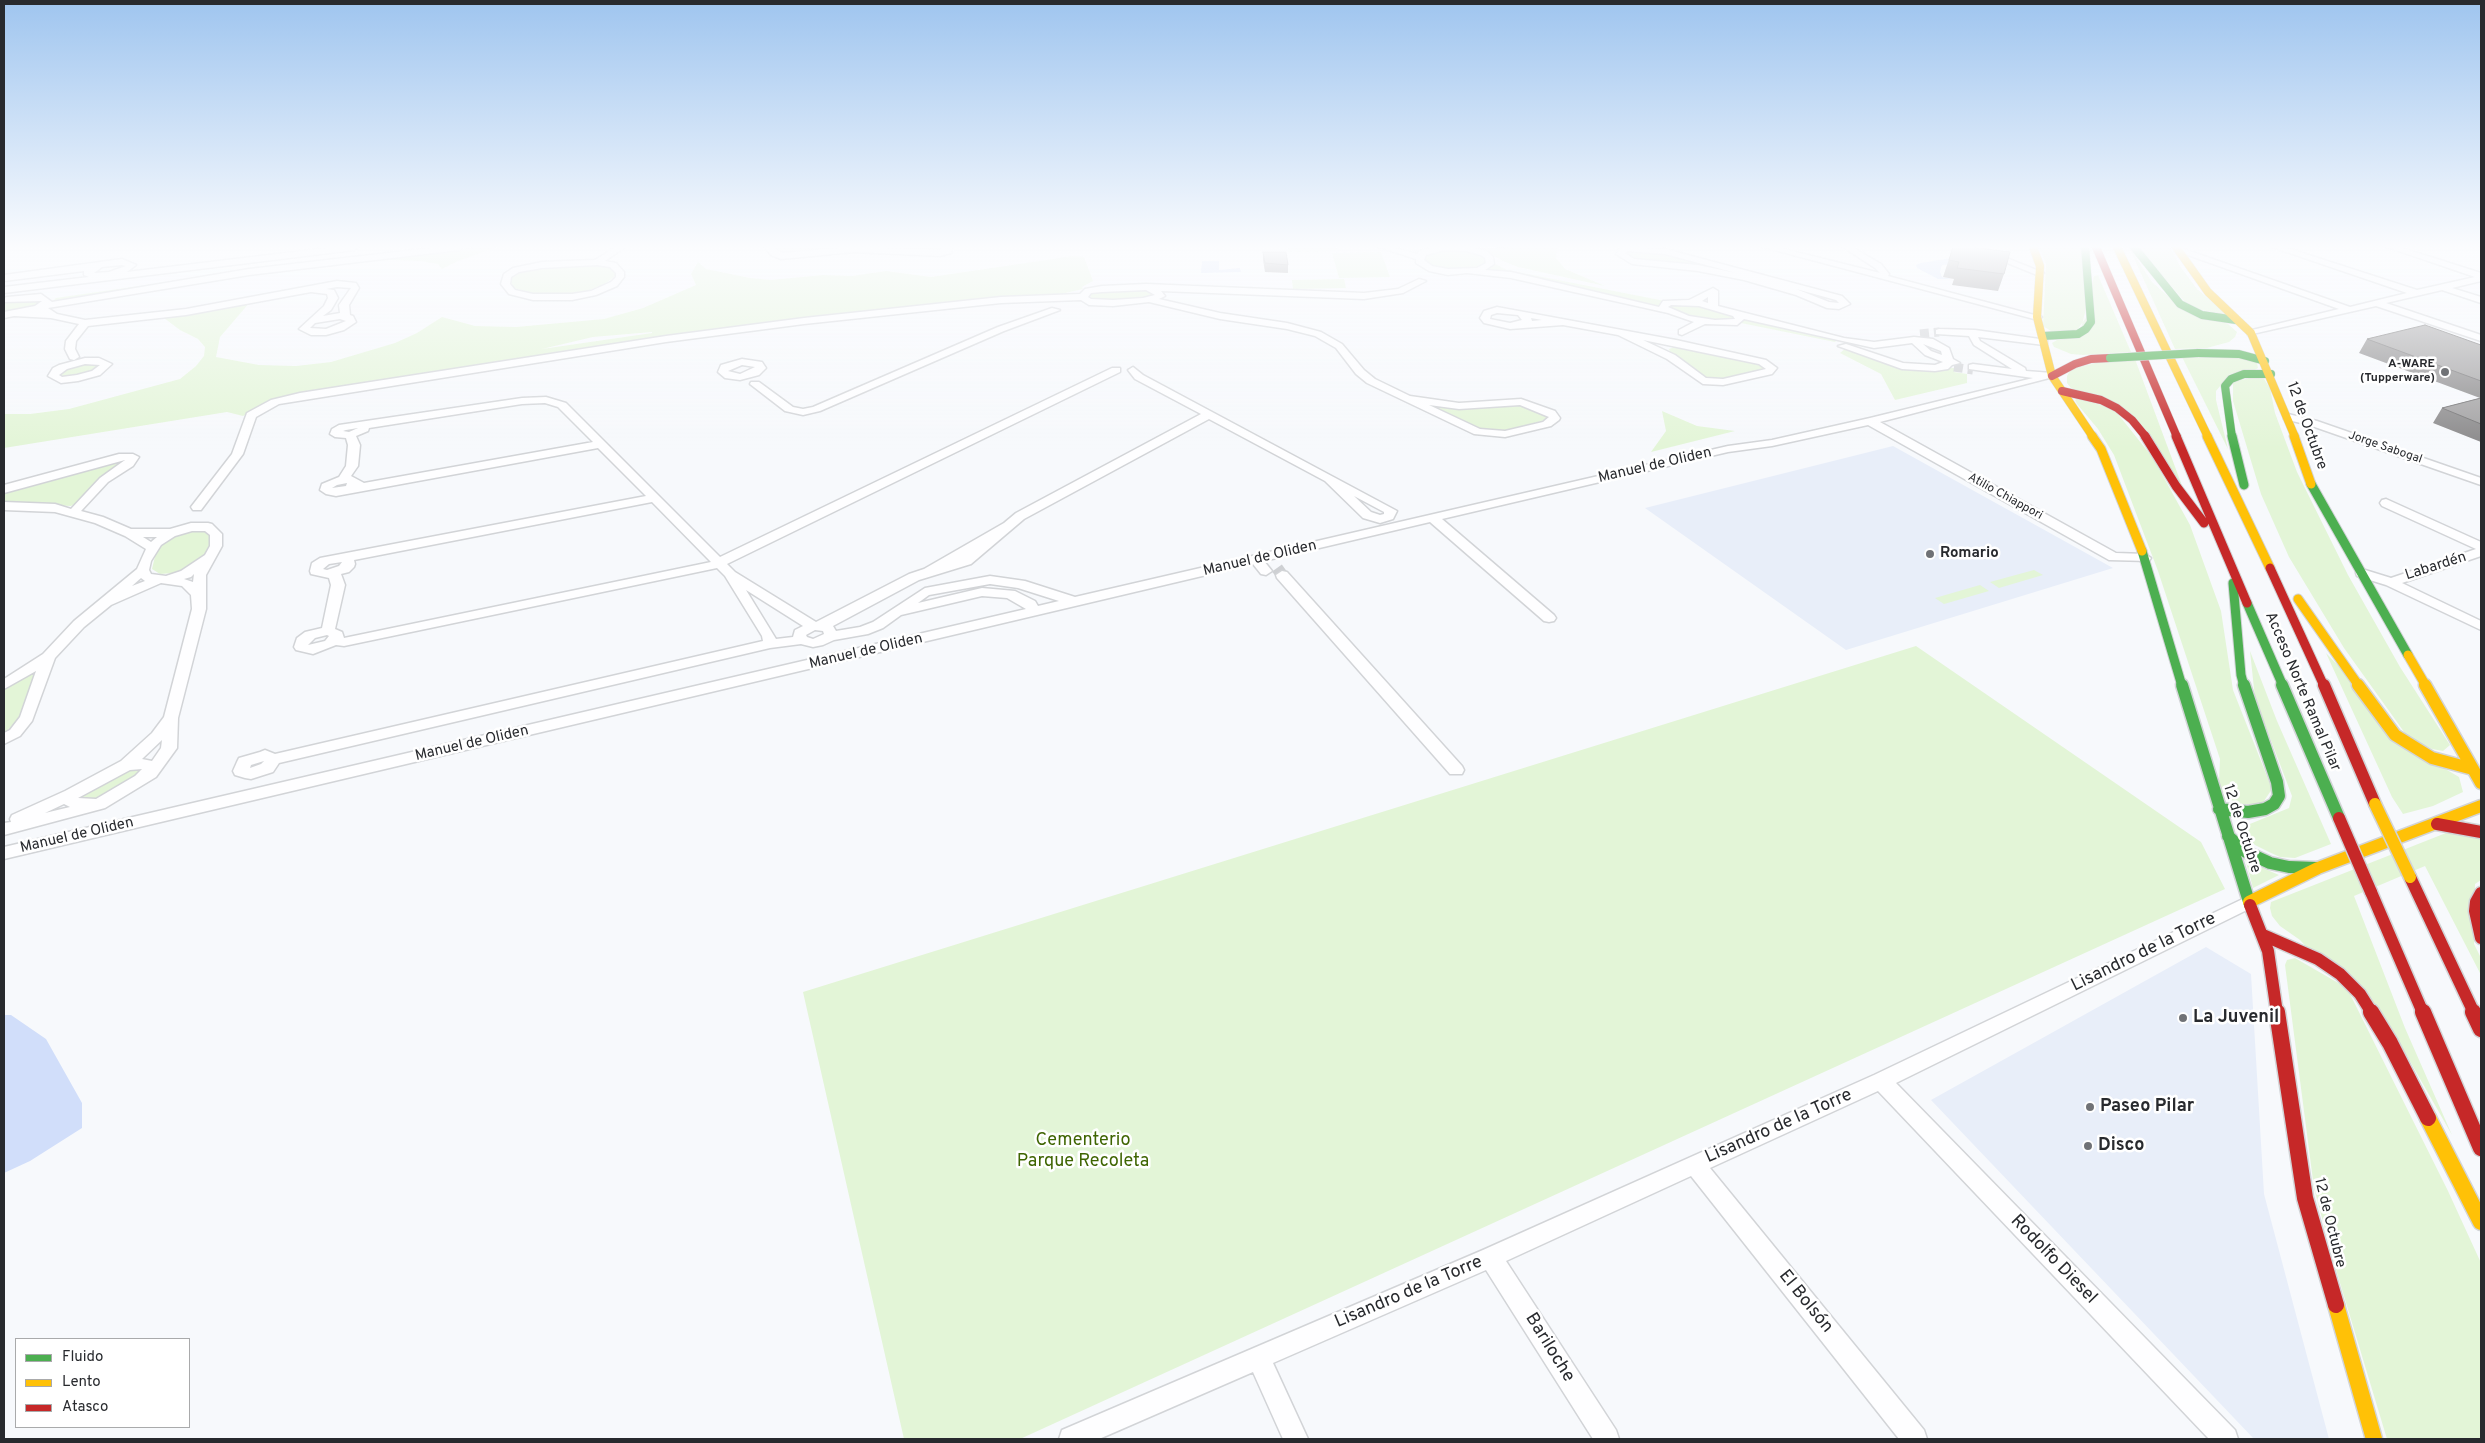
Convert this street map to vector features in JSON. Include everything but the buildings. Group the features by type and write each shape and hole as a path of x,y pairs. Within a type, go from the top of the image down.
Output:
{"main road":[{"name":"12 de Octubre","path":"2037,314 2052,376 2102,449 2145,558 2219,809 2249,902 2263,935 2268,952 2305,1198 2374,1439"},
{"path":"2044,342 2086,330 2091,322 2090,314"},
{"name":"Acceso Norte Ramal Pilar","path":"2125,314 2481,1148"},
{"name":"Acceso Norte Ramal Pilar","path":"2149,314 2256,538 2330,698 2375,804 2481,1029"},
{"path":"2201,314 2236,320"},
{"name":"12 de Octubre","path":"2230,314 2251,333 2271,374 2310,482 2481,783"},
{"path":"2044,342 2062,354 2090,359 2222,352 2236,348 2251,333"},
{"path":"2222,352 2265,360"},
{"path":"2052,376 2075,364 2090,359"},
{"path":"2271,374 2240,375 2229,380 2225,388 2232,437 2256,538 2390,730 2406,744 2422,753 2447,763 2473,769"},
{"path":"2062,391 2101,400 2117,408 2132,420 2144,434 2176,486 2231,560 2236,644 2241,675 2250,708 2277,782 2279,796 2274,804 2259,811 2219,809"},
{"name":"Lisandro de la Torre","path":"2249,902 2318,868 2481,806"},
{"path":"2437,824 2481,832"},
{"path":"2228,836 2246,852 2270,863 2289,867 2318,868"},
{"path":"2481,893 2476,902 2475,911 2481,938"},
{"path":"2263,935 2295,947 2318,959 2340,974 2360,994 2390,1043 2481,1222"}],"street":[{"path":"31,314 51,316 85,323 165,314"},
{"path":"307,323 326,317 345,316 352,320 347,325 326,332 306,331 304,326 307,323 318,314"},
{"path":"4,685 48,657 79,624 143,570 145,561 152,548 174,532 197,507 237,454 252,415 275,402 300,396 657,340 866,314"},
{"path":"755,379 760,366 748,362 736,363 723,370 725,375 755,379 789,409 803,412 816,410 1001,329 1043,314"},
{"path":"1213,314 1287,326 1318,334 1339,346 1360,372 1371,381 1407,399 1484,434 1504,434 1547,424 1555,418 1550,413 1521,402 1459,406 1407,399"},
{"path":"1486,314 1485,318 1492,323 1504,326 1563,322"},
{"path":"1522,314 1528,320 1522,324"},
{"path":"1527,314 1676,343 1762,362 1772,368 1768,372 1710,382 1698,379 1680,362 1661,351 1621,333"},
{"path":"1675,314 1704,321 1735,319 1873,349 1919,336 1942,346 1948,354 1951,365 1902,366 1882,360 1873,349"},
{"path":"1727,314 1735,319"},
{"path":"2251,333 2326,314"},
{"path":"2412,314 2481,338"},
{"path":"1661,351 1676,343 1682,332 1683,317"},
{"path":"1682,332 1704,321"},
{"path":"74,357 70,349 71,341 85,323"},
{"path":"1939,332 1975,333 2044,342"},
{"path":"1975,333 1973,337 1977,343 2033,377"},
{"path":"74,357 105,362 107,364 106,367 96,373 78,378 61,380 53,376 57,370 63,367 92,361"},
{"path":"63,367 74,357"},
{"path":"334,573 338,585 331,636 344,642 700,569 719,563 1124,366 1138,377 1331,482"},
{"path":"1973,368 2018,373 2033,377"},
{"name":"Manuel de Oliden","path":"1728,449 1759,436 2006,381 2052,376"},
{"name":"Manuel de Oliden","path":"4,853 1076,602 1273,571 1433,518 1728,449 1772,443 2017,387 2033,377"},
{"path":"600,444 364,487 349,483 354,445 350,436 362,431 363,426 508,402 546,400 562,405 730,574 769,636 770,644"},
{"path":"822,629 914,577 929,572 1008,526 1020,516 1182,427 1209,415"},
{"name":"Jorge Sabogal","path":"2288,417 2312,423 2481,482"},
{"name":"Atilio Chiappori","path":"1870,421 2113,557 2145,558"},
{"path":"4,489 119,457 133,457 129,464 104,480 73,513"},
{"path":"346,558 350,562 347,566 334,573 319,573 316,569 320,564 330,559 346,558 654,498"},
{"path":"2386,503 2481,547"},
{"path":"4,506 40,506 99,520 129,533 152,548"},
{"path":"4,829 48,819 99,804 128,789 150,773 164,757 169,748 171,718 199,609 200,575 216,546 217,539 216,534 199,518 197,507"},
{"path":"1433,518 1549,618"},
{"path":"129,533 174,532 192,527 208,526"},
{"name":"Labardén","path":"2362,573 2391,582 2481,552"},
{"path":"106,602 163,580 186,574 210,557"},
{"path":"143,570 146,576 186,583 198,594"},
{"path":"1273,571 1456,770"},
{"path":"730,574 822,629"},
{"path":"801,640 800,632 822,629 863,631 878,625 925,592 990,580 1020,584 1076,602"},
{"path":"2391,582 2481,626"},
{"path":"896,612 982,592 1010,594 1030,604 1035,612"},
{"path":"274,759 770,644 801,640 813,643 823,641 822,629"},
{"path":"4,740 15,733 27,718 48,657"},
{"path":"4,824 71,795 126,765 157,736 171,718"},
{"path":"126,765 144,764 149,766 150,773"},
{"path":"71,795 69,800 73,804 99,804"},
{"name":"Lisandro de la Torre","path":"1071,1439 1491,1257 1881,1081 2249,902"},
{"name":"Rodolfo Diesel","path":"1881,1081 2226,1439"},
{"name":"El Bolsón","path":"1696,1165 1915,1439"},
{"name":"Bariloche","path":"1491,1257 1607,1439"},
{"path":"1258,1357 1296,1439"}],"shaded area":[{"path":"1893,446 2113,568 1846,650 1645,508"},
{"name":"Paseo Pilar","path":"2206,947 2251,974 2264,1194 2329,1439 2254,1439 1931,1100"}],"green space":[{"path":"179,314 240,314 220,337 216,357 259,365 296,366 331,362 395,343 417,333 442,317 475,326 516,327 604,319 621,314 845,314 634,341 306,391 272,400 243,416 227,412 4,448 4,414 30,414 69,409 180,379 196,366 204,356 205,347 198,339 180,330 165,317","holes":["652,332 652,333 542,349 593,337"]},
{"path":"1683,314 1733,314 1734,318 1732,321 1725,322"},
{"path":"2044,314 2088,314 2077,330 2054,333 2043,326"},
{"path":"2085,314 2115,314 2131,352 2071,354 2054,347 2052,343 2057,340 2079,337"},
{"path":"2159,314 2201,314 2228,324 2237,332 2235,337 2229,342 2207,348 2175,349"},
{"path":"1746,318 1756,322 1837,340 1835,342 1741,323"},
{"path":"1677,346 1763,364 1767,369 1716,381 1705,380 1670,353 1669,349"},
{"path":"1846,348 1891,365 1954,368 1954,372 1967,374 1967,383 1895,400 1881,374 1840,353"},
{"path":"2243,356 2257,363 2258,368 2253,371 2230,374 2216,391 2216,400 2228,449 2182,357"},
{"path":"2135,359 2184,491 2141,424 2071,388 2067,383 2067,376 2071,369 2100,362"},
{"path":"83,363 102,364 91,374 63,377 58,374"},
{"path":"2254,377 2264,379 2270,388 2275,413 2297,472 2348,575 2400,667 2450,745 2443,751 2432,749 2407,736 2344,648 2289,557 2261,494 2233,401 2233,382"},
{"path":"2078,398 2114,409 2153,458 2190,525 2221,611 2233,690 2272,789 2262,804 2240,804 2229,799 2222,791 2219,781 2220,759 2158,571 2114,455 2098,429 2077,404 2075,400"},
{"path":"1517,404 1549,416 1549,419 1508,430 1492,432 1479,430 1432,406"},
{"path":"1662,411 1697,426 1735,431 1651,452 1666,431"},
{"path":"127,459 71,506 4,503 4,491"},
{"path":"194,530 209,533 210,551 202,559 185,570 174,573 160,574 152,569 157,548 172,536"},
{"path":"2034,570 2043,575 1999,588 1990,582"},
{"path":"1980,585 1989,591 1944,604 1935,598"},
{"name":"Cementerio Parque Recoleta","path":"1916,646 2201,842 2225,889 1020,1439 904,1439 803,992"},
{"path":"2250,651 2277,721 2331,844 2295,858 2280,857 2269,852 2255,845 2245,834 2245,826 2289,808 2292,796 2255,698"},
{"path":"2326,653 2430,760 2459,777 2463,792 2433,806 2403,814 2392,797"},
{"path":"34,672 39,673 21,720 4,736 4,689"},
{"path":"140,766 146,772 96,802 76,799 126,767"},
{"path":"2446,833 2472,834 2481,838 2481,880 2475,884 2474,944 2481,958 2481,975 2425,866 2354,896 2405,1028 2452,1135 2407,1056 2300,940 2280,926 2272,916 2270,908 2271,902"},
{"path":"2245,858 2265,869 2279,875 2253,888"},
{"path":"2295,958 2347,988 2448,1191 2481,1263 2481,1439 2387,1439 2334,1263 2314,1188 2285,965 2287,960"}],"water":[{"path":"4,1015 11,1015 46,1039 82,1103 82,1128 30,1161 4,1173"}],"tunnel":[{"path":"1920,334 1939,332"},
{"path":"1954,367 1973,370"},
{"path":"1277,568 1282,575"}],"traffic: fast":[{"path":"2043,336 2078,334 2086,329 2091,322 2090,314"},
{"path":"2201,314 2236,320"},
{"path":"2198,353 2239,354 2265,361"},
{"path":"2110,358 2198,353"},
{"path":"2244,485 2232,437 2225,386 2231,379 2244,374 2271,374"},
{"path":"2311,484 2408,655"},
{"path":"2142,551 2219,809 2250,905"},
{"path":"2219,809 2248,812 2265,809 2274,804 2279,796 2277,782 2250,708 2241,675 2233,583"},
{"path":"2247,603 2339,818"},
{"path":"2228,836 2246,852 2270,863 2289,867 2316,868"}],"traffic: slow":[{"path":"2037,314 2052,376 2101,449 2142,551"},
{"path":"2149,314 2270,568"},
{"path":"2231,314 2251,333 2288,417 2311,484"},
{"path":"2298,599 2385,724 2395,735 2432,758 2473,769"},
{"path":"2408,655 2481,783"},
{"path":"2375,804 2410,877"},
{"path":"2249,902 2318,868 2481,806"},
{"path":"2428,1118 2481,1222"},
{"path":"2336,1305 2374,1439"}],"traffic: jam":[{"path":"2125,314 2247,603"},
{"path":"2052,376 2075,364 2091,359 2110,358"},
{"path":"2062,391 2101,400 2117,408 2132,420 2144,434 2176,486 2204,523"},
{"path":"2270,568 2330,698 2375,804"},
{"path":"2339,818 2371,892"},
{"path":"2437,824 2481,832"},
{"path":"2410,877 2481,1029"},
{"path":"2371,892 2481,1148"},
{"path":"2481,893 2476,902 2475,911 2481,938"},
{"path":"2250,905 2268,951 2305,1198 2336,1305"},
{"path":"2263,935 2318,959 2340,974 2360,994 2390,1043 2428,1118"}],"place":[{"name":"A-WARE (Tupperware)","path":"2445,372"},
{"name":"Romario","path":"1930,554"},
{"name":"La Juvenil","path":"2183,1018"},
{"name":"Paseo Pilar","path":"2090,1107"},
{"name":"Disco","path":"2088,1146"}]}
